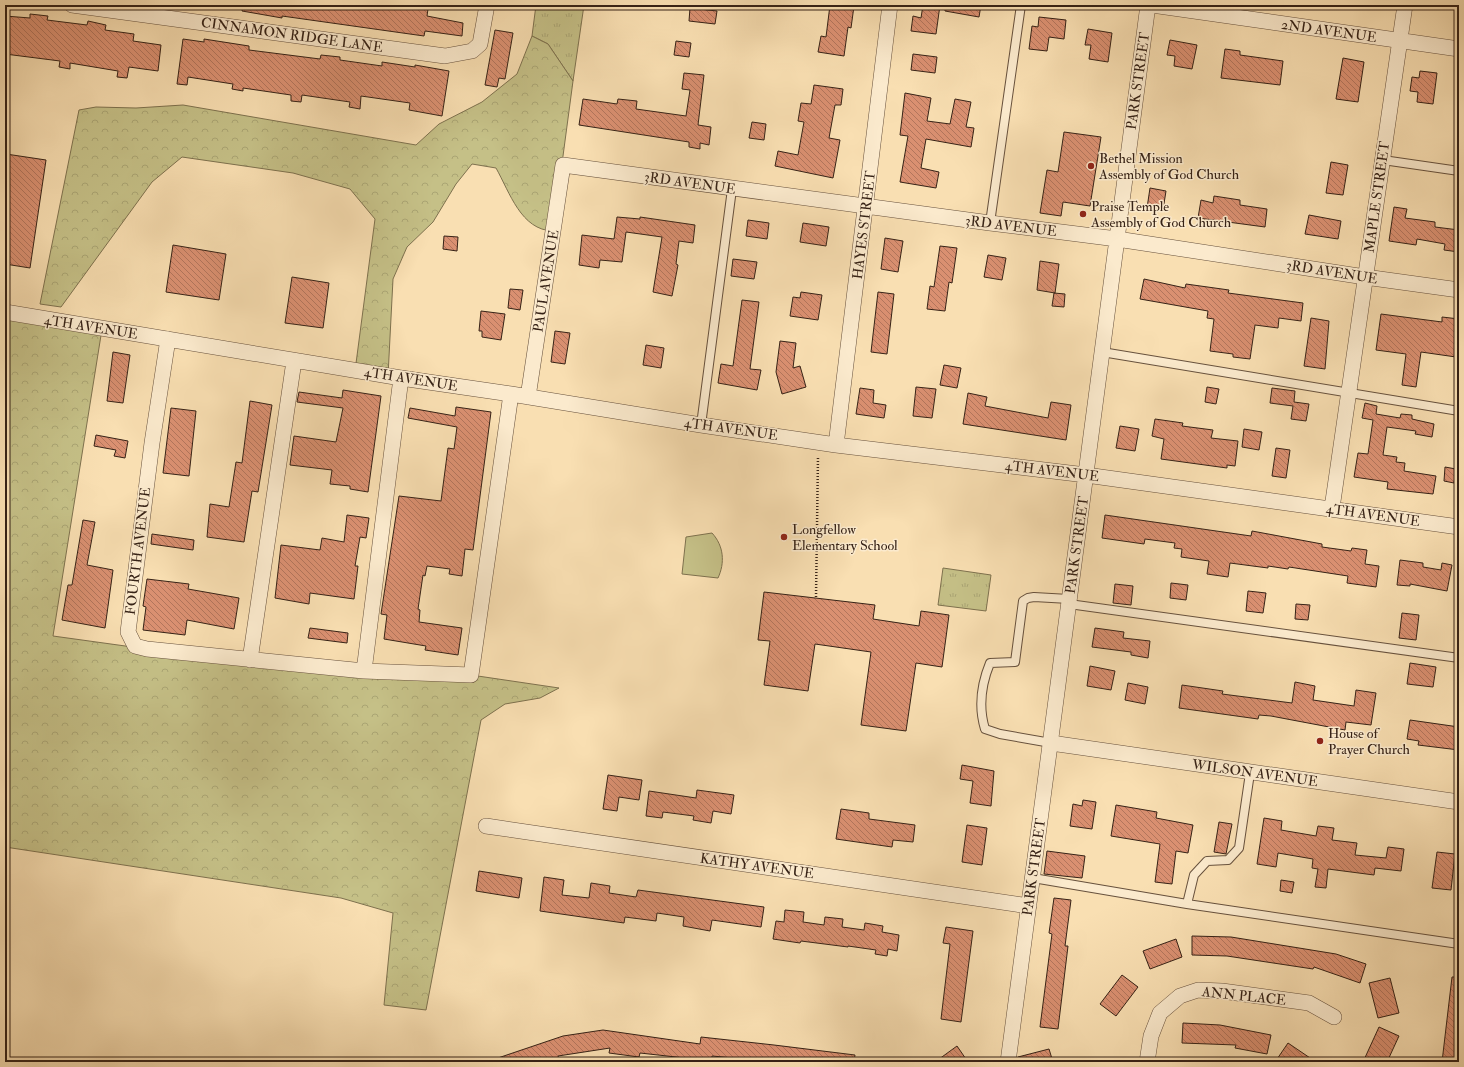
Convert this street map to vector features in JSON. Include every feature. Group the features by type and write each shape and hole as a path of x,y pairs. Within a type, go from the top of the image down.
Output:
{"street":[{"name":"CINNAMON RIDGE LANE","path":"72,5 445,56 472,51 480,44 487,5"},
{"name":"HAYES STREET","path":"836,445 867,206 890,5"},
{"name":"PARK STREET","path":"1008,1062 1148,5"},
{"name":"2ND AVENUE","path":"1152,5 1459,49"},
{"name":"MAPLE STREET","path":"1332,508 1405,5"},
{"name":"3RD AVENUE","path":"563,165 1117,239 1459,290"},
{"name":"PAUL AVENUE","path":"528,397 563,165"},
{"name":"4TH AVENUE","path":"5,312 294,361 836,445 1086,475 1332,508 1459,527"},
{"name":"FOURTH AVENUE","path":"168,339 152,442 128,632 135,646 147,649 364,671 471,675 511,394"},
{"path":"250,660 294,361"},
{"path":"364,671 401,378"},
{"name":"WILSON AVENUE","path":"1051,743 1250,773 1459,802"},
{"name":"KATHY AVENUE","path":"486,826 1029,906"},
{"name":"ANN PLACE","path":"1147,1062 1151,1036 1160,1013 1180,996 1198,990 1222,991 1309,1003 1334,1016"}],"lane":[{"path":"990,223 1021,5"},
{"path":"1383,160 1459,171"},
{"path":"701,425 732,188"},
{"path":"1102,352 1348,394 1459,411"},
{"path":"1051,743 1000,734 985,729 981,715 982,683 990,663 1015,662 1024,601 1028,598 1034,597 1459,658"},
{"path":"1187,904 1194,875 1207,861 1228,860 1239,848 1250,773"},
{"path":"1033,878 1187,904 1459,944"}],"path":[{"path":"816,597 819,442"}],"green space":[{"path":"536,5 584,5 573,81 548,44 532,36"},
{"path":"532,36 548,44 573,81 553,231 542,229 525,217 512,199 496,168 472,164 456,184 433,222 407,247 393,279 388,376 355,371 375,219 350,189 293,173 182,157 152,182 61,307 40,304 79,110 96,107 136,108 183,105 416,145 439,124 482,102 517,74"},
{"path":"5,312 102,329 53,636 147,649 471,675 559,688 540,698 505,704 481,720 426,1010 384,1005 393,913 341,898 5,847"},
{"path":"712,533 719,543 722,555 722,566 718,578 682,574 686,537"},
{"path":"943,568 991,575 986,611 938,605"}],"building":[{"path":"243,5 406,5 428,9 427,16 463,23 462,36 425,31 424,36 282,16 282,18 242,11"},
{"path":"830,5 854,6 851,28 848,27 844,56 818,52 821,36 826,37"},
{"path":"923,5 940,5 936,34 911,31 913,16 921,18"},
{"path":"945,5 981,5 979,17 945,11"},
{"path":"690,8 717,11 715,24 689,21"},
{"path":"30,14 48,16 47,20 87,25 88,21 106,25 105,30 134,34 133,41 161,45 158,71 129,67 127,78 117,77 118,71 70,63 70,69 59,67 60,61 5,54 5,16 30,18"},
{"path":"1039,17 1066,20 1064,39 1049,37 1047,51 1029,49 1032,26 1038,27"},
{"path":"1088,29 1112,33 1108,62 1089,59 1091,45 1085,45"},
{"path":"495,30 513,33 505,79 499,78 497,87 485,85"},
{"path":"183,39 204,42 204,39 249,46 249,50 320,59 321,55 340,57 340,60 382,66 382,62 415,67 415,65 449,71 442,116 409,110 410,103 361,96 360,109 349,107 350,102 302,95 301,102 291,101 291,95 243,88 243,91 232,89 233,84 188,77 187,85 177,84"},
{"path":"1170,40 1197,45 1192,69 1174,66 1175,56 1167,55"},
{"path":"676,41 691,43 689,57 674,55"},
{"path":"1225,49 1240,51 1240,55 1283,61 1280,85 1221,78"},
{"path":"913,54 937,57 935,73 911,70"},
{"path":"1343,58 1364,62 1358,102 1336,99"},
{"path":"1420,71 1437,73 1433,104 1417,102 1418,92 1410,91 1412,77 1419,78"},
{"path":"684,73 704,75 698,125 711,127 709,145 700,143 700,149 689,147 689,142 579,125 583,99 617,104 618,99 637,101 636,109 686,116 690,90 682,89"},
{"path":"814,85 843,89 841,105 835,105 829,138 840,140 833,178 775,166 778,151 798,155 804,122 798,121 801,103 811,104"},
{"path":"905,93 931,98 927,121 950,124 955,99 971,102 966,127 974,128 971,147 926,139 921,168 939,172 936,188 900,182 908,136 900,135"},
{"path":"752,122 766,124 764,140 749,138"},
{"path":"1064,132 1101,137 1090,206 1063,202 1061,216 1040,213 1047,170 1058,172"},
{"path":"6,154 46,160 30,268 5,264"},
{"path":"1331,162 1348,165 1343,195 1326,193"},
{"path":"1150,188 1166,191 1163,210 1147,208"},
{"path":"1214,196 1240,200 1240,205 1267,209 1265,227 1198,218 1201,200 1213,203"},
{"path":"1394,207 1407,209 1405,218 1435,222 1435,227 1459,230 1459,252 1444,250 1445,244 1417,239 1416,245 1389,241"},
{"path":"1309,215 1341,221 1338,239 1305,234"},
{"path":"617,217 640,219 640,217 695,225 693,243 679,241 676,264 678,265 672,296 653,292 662,237 626,232 622,262 600,260 599,268 579,265 582,235 614,239"},
{"path":"748,220 769,223 767,239 746,236"},
{"path":"803,223 829,227 826,246 800,242"},
{"path":"444,236 458,237 457,251 443,249"},
{"path":"885,238 903,241 898,272 881,269"},
{"path":"173,245 226,254 219,300 166,292"},
{"path":"940,246 957,248 952,283 949,282 945,311 927,309 930,286 934,287"},
{"path":"988,255 1006,258 1002,280 984,277"},
{"path":"733,259 757,262 754,279 731,276"},
{"path":"1040,261 1059,264 1055,293 1037,290"},
{"path":"292,277 329,283 323,328 285,323"},
{"path":"1144,279 1185,288 1186,284 1229,290 1228,293 1303,303 1301,321 1279,318 1278,328 1255,325 1250,359 1233,357 1233,354 1210,351 1214,319 1207,318 1208,311 1140,299"},
{"path":"510,289 523,290 520,310 508,308"},
{"path":"801,292 822,295 818,320 790,316 793,297 800,298"},
{"path":"878,292 894,294 887,354 871,352"},
{"path":"1054,293 1065,294 1064,307 1052,306"},
{"path":"742,300 759,302 750,369 761,370 757,390 718,383 721,364 733,366"},
{"path":"481,311 505,314 501,340 482,337 482,331 479,331"},
{"path":"1381,314 1442,322 1442,317 1459,319 1456,357 1421,352 1416,387 1402,385 1406,354 1376,350"},
{"path":"1311,318 1329,321 1325,369 1304,366"},
{"path":"555,331 570,333 565,364 551,362"},
{"path":"780,341 796,343 793,368 800,366 806,387 782,394 776,372"},
{"path":"646,345 664,348 661,368 643,365"},
{"path":"113,352 130,355 123,403 107,401"},
{"path":"944,365 961,368 957,388 940,385"},
{"path":"916,387 936,389 932,418 913,416"},
{"path":"1207,387 1219,389 1216,404 1205,402"},
{"path":"860,388 874,390 873,403 886,405 884,418 856,414"},
{"path":"1272,388 1295,391 1294,402 1309,404 1306,421 1291,419 1293,406 1270,403"},
{"path":"343,390 381,396 368,492 350,489 350,486 330,484 332,470 290,465 294,436 336,442 343,408 297,402 299,392 342,398"},
{"path":"968,393 987,397 985,406 1048,418 1051,402 1071,405 1066,440 963,424"},
{"path":"250,401 272,405 258,492 252,491 244,542 207,537 210,504 229,507 236,462 242,463"},
{"path":"1365,403 1377,406 1376,414 1400,418 1401,414 1412,415 1412,419 1434,424 1432,437 1415,434 1416,431 1387,427 1383,455 1397,457 1396,462 1405,463 1404,471 1436,476 1433,494 1387,489 1388,482 1354,477 1358,453 1368,454 1373,420 1362,418"},
{"path":"456,407 491,412 473,550 465,549 462,576 449,574 450,569 427,566 425,576 423,575 418,609 420,610 419,622 462,628 458,655 425,650 426,646 384,639 387,615 381,614 399,496 441,501 448,448 454,449 457,427 408,418 410,408 455,416"},
{"path":"171,408 196,411 189,476 163,473"},
{"path":"1155,419 1183,423 1182,426 1213,430 1211,438 1238,441 1235,466 1227,465 1227,468 1161,459 1164,439 1152,436"},
{"path":"1120,426 1139,429 1135,451 1116,448"},
{"path":"1244,429 1262,432 1259,450 1242,447"},
{"path":"96,435 128,441 125,458 114,456 116,450 94,446"},
{"path":"1276,448 1290,450 1286,478 1272,476"},
{"path":"1445,467 1456,469 1454,483 1444,481"},
{"path":"347,515 369,518 366,538 360,537 355,566 358,566 354,599 310,593 309,604 275,598 281,545 320,550 322,538 344,542"},
{"path":"1105,515 1251,536 1252,531 1322,544 1322,547 1351,551 1352,548 1367,550 1365,564 1379,566 1376,587 1347,583 1348,576 1289,567 1288,569 1268,566 1268,568 1230,563 1228,577 1207,574 1209,561 1181,557 1182,549 1174,548 1175,543 1145,539 1144,544 1102,538"},
{"path":"83,520 95,522 87,565 113,570 105,628 62,620 68,585 72,585"},
{"path":"152,534 194,540 193,550 151,544"},
{"path":"1400,560 1423,563 1423,567 1441,570 1442,563 1452,565 1447,591 1410,584 1410,586 1397,585"},
{"path":"147,579 189,584 188,589 239,598 234,629 187,620 185,635 143,630 146,607 143,606"},
{"path":"1171,583 1188,585 1186,600 1170,598"},
{"path":"1115,584 1133,586 1131,605 1113,603"},
{"path":"1248,591 1266,593 1263,613 1246,611"},
{"path":"764,592 875,605 873,619 919,626 921,611 949,615 942,667 916,663 906,731 861,725 871,652 815,644 808,691 764,685 770,641 758,640"},
{"path":"1296,604 1310,605 1308,620 1295,619"},
{"path":"1402,613 1419,615 1416,640 1399,638"},
{"path":"310,628 348,633 347,643 308,638"},
{"path":"1095,628 1124,632 1123,638 1150,641 1148,658 1131,655 1131,652 1092,647"},
{"path":"1410,663 1436,667 1433,687 1407,684"},
{"path":"1090,666 1115,671 1111,690 1087,686"},
{"path":"1295,682 1315,686 1313,700 1354,706 1356,690 1376,693 1371,725 1346,722 1345,730 1271,716 1259,715 1258,719 1179,708 1182,685 1223,691 1222,694 1292,703"},
{"path":"1128,683 1148,687 1145,704 1125,700"},
{"path":"1410,720 1459,727 1459,750 1418,745 1419,741 1407,739"},
{"path":"962,765 994,771 991,806 970,803 973,781 960,779"},
{"path":"608,775 642,780 639,800 619,797 617,811 603,809"},
{"path":"697,790 734,795 731,814 713,811 711,823 693,820 694,816 663,812 662,818 646,816 649,791 696,798"},
{"path":"1083,800 1096,802 1092,829 1070,826 1073,804 1082,806"},
{"path":"1116,805 1157,812 1156,818 1193,825 1188,853 1176,851 1172,884 1155,882 1160,844 1111,836"},
{"path":"841,809 869,813 869,819 915,825 913,842 893,840 892,847 836,839"},
{"path":"1264,818 1282,821 1281,830 1316,836 1318,826 1334,828 1332,840 1357,843 1355,855 1386,858 1388,847 1404,849 1401,871 1375,868 1374,875 1328,869 1326,888 1315,887 1318,869 1312,868 1313,859 1278,853 1276,867 1257,864"},
{"path":"1219,822 1232,824 1226,854 1214,852"},
{"path":"967,825 987,828 982,865 962,862"},
{"path":"1047,851 1085,856 1082,878 1044,874"},
{"path":"1437,852 1455,854 1451,890 1432,888"},
{"path":"479,871 522,878 519,898 476,891"},
{"path":"544,877 564,880 562,895 589,898 591,883 610,886 609,893 636,897 638,890 764,907 761,927 712,920 710,931 683,926 684,917 657,913 656,921 625,917 624,923 540,911"},
{"path":"1281,880 1294,882 1292,893 1280,891"},
{"path":"1054,898 1071,900 1065,946 1068,946 1058,1029 1040,1027 1052,934 1049,933"},
{"path":"785,910 804,912 803,922 824,925 825,917 843,919 842,927 864,930 865,923 883,926 882,932 899,935 897,951 888,949 887,956 875,954 876,950 773,939 776,921 784,922"},
{"path":"946,927 973,931 961,1022 941,1019 950,944 943,943"},
{"path":"1192,936 1231,937 1336,954 1366,964 1360,983 1314,967 1313,969 1227,956 1192,955"},
{"path":"1176,939 1182,957 1150,969 1143,951"},
{"path":"1122,975 1138,987 1116,1016 1100,1004"},
{"path":"1452,977 1459,977 1459,1062 1442,1062"},
{"path":"1390,978 1399,1013 1378,1018 1369,983"},
{"path":"1183,1023 1220,1025 1271,1035 1267,1054 1235,1048 1236,1045 1182,1043"},
{"path":"1379,1027 1399,1036 1387,1062 1363,1062"},
{"path":"603,1030 700,1044 701,1037 855,1055 854,1062 744,1062 744,1059 712,1056 712,1061 640,1053 639,1057 609,1053 610,1048 558,1056 559,1059 549,1062 493,1062 492,1060 563,1036"},
{"path":"1288,1043 1316,1062 1275,1062"},
{"path":"957,1046 968,1062 935,1062"},
{"path":"1049,1049 1053,1062 1017,1062 1018,1057"}],"place":[{"name":"Bethel Mission Assembly of God Church","path":"1091,166"},
{"name":"Praise Temple Assembly of God Church","path":"1083,214"},
{"name":"Longfellow Elementary School","path":"784,537"},
{"name":"House of Prayer Church","path":"1320,741"}]}
